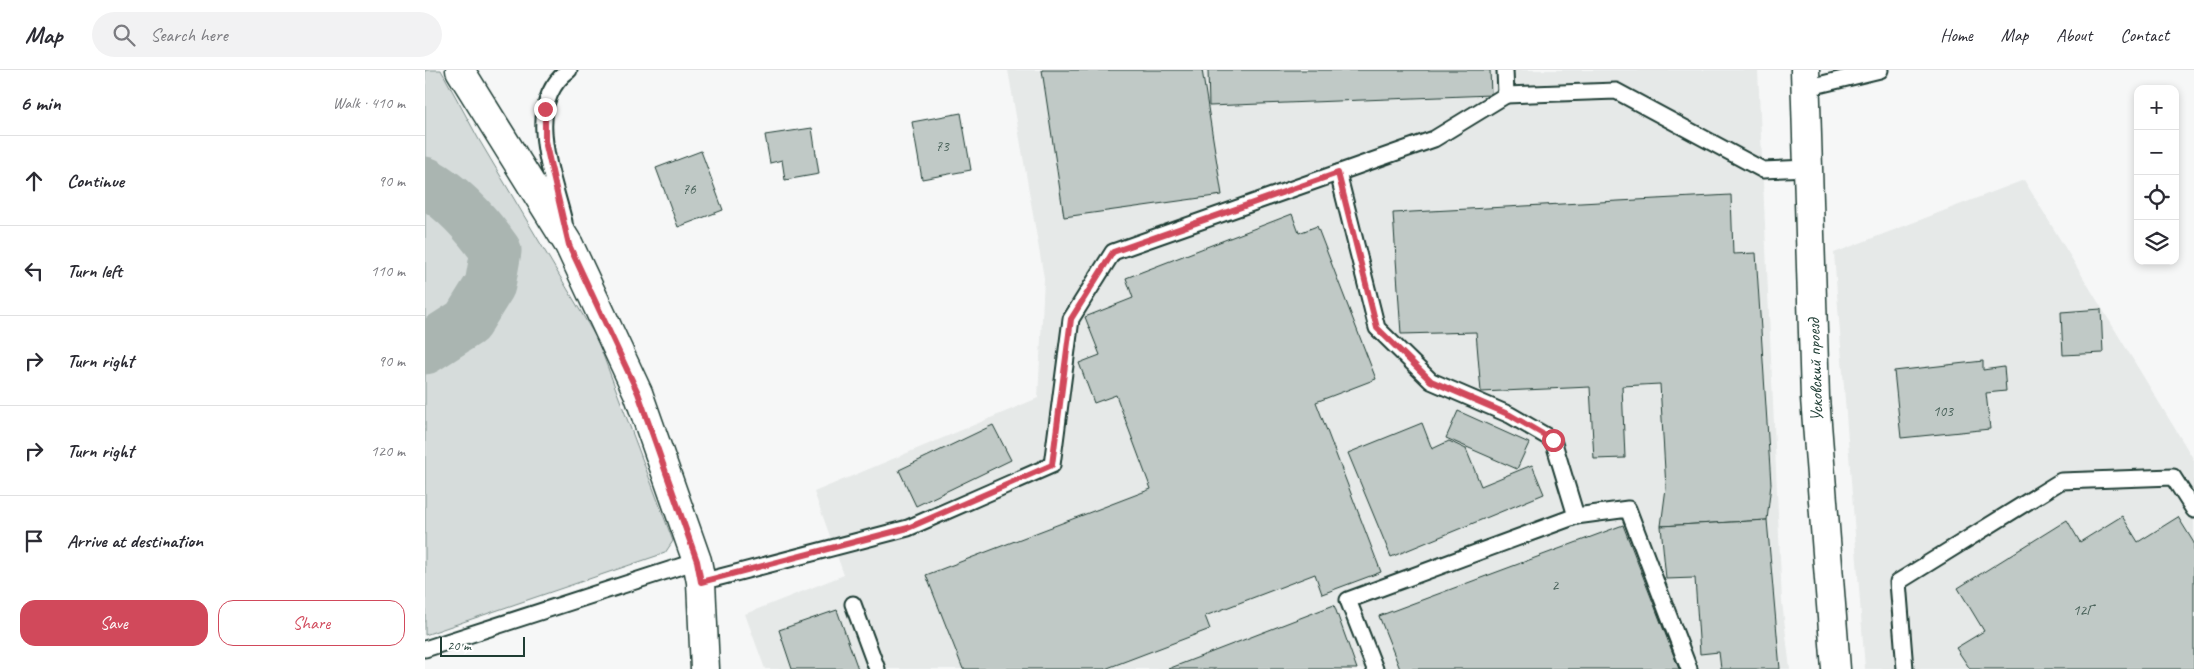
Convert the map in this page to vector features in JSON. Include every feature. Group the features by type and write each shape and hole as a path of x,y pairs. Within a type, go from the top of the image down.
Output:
{"street":[{"path":"463,74 569,245 638,393 699,571 705,669"},
{"name":"Усковский проезд","path":"1805,79 1815,398 1836,669"}],"lane":[{"path":"569,70 551,87 545,109 545,141 569,245"},
{"path":"1505,70 1506,95"},
{"path":"1805,79 1880,70"},
{"path":"425,649 699,571 908,528 1052,465 1071,319 1113,252 1434,139 1506,95 1616,91 1763,170 1808,168"},
{"path":"1338,173 1377,328 1431,381 1510,415 1553,440 1576,516"},
{"path":"1905,669 1899,582 2061,481 2173,477 2194,510"},
{"path":"1375,669 1348,600 1576,516 1628,509 1689,669"},
{"path":"853,604 877,669"}],"shaded area":[{"path":"425,70 441,70 478,138 597,339 673,541 665,553 425,635"},
{"path":"1008,70 1758,70 1782,602 1790,669 765,669 745,614 844,575 814,492 1038,398 1044,278"},
{"path":"2024,180 2194,460 2194,669 1865,669 1834,253"}],"building":[{"path":"1042,70 1202,70 1222,195 1064,217"},
{"path":"1208,70 1490,70 1491,95 1209,106"},
{"path":"961,113 971,170 922,179 912,122"},
{"path":"812,128 819,174 785,180 782,160 770,163 765,135"},
{"path":"701,151 723,210 678,227 656,168"},
{"path":"1731,195 1733,254 1756,253 1771,484 1767,520 1661,526 1666,488 1660,384 1622,386 1625,458 1594,459 1590,387 1481,392 1476,332 1401,334 1393,213"},
{"path":"1292,214 1299,233 1317,226 1376,379 1316,402 1381,572 1322,594 1315,574 1205,616 1210,629 1105,669 963,669 926,575 1151,489 1116,395 1094,403 1079,363 1100,355 1085,317 1133,298 1126,278"},
{"path":"2101,309 2103,353 2063,355 2061,312"},
{"path":"1983,361 1983,370 2004,367 2006,391 1986,393 1990,429 1901,438 1894,371"},
{"path":"1458,411 1529,443 1517,469 1446,438"},
{"path":"1422,423 1432,449 1449,441 1466,449 1481,486 1532,465 1544,494 1391,557 1348,453"},
{"path":"993,425 1011,460 916,506 899,470"},
{"path":"2122,516 2138,542 2178,517 2194,543 2194,669 1970,669 1956,648 1984,631 1958,588 2067,520 2080,542"},
{"path":"1767,520 1780,669 1721,669 1719,652 1700,654 1695,578 1666,579 1661,526"},
{"path":"1623,525 1679,669 1400,669 1379,616"},
{"path":"1334,605 1357,669 1168,669"},
{"path":"837,610 858,669 792,669 779,630"}],"waterway":[{"path":"425,182 436,188 464,212 496,251 490,285 467,322 425,349"}],"route":[{"path":"545,109 545,141 569,245 638,393 697,561 701,582 908,528 1052,465 1071,319 1113,252 1338,173 1377,328 1431,381 1510,415 1553,440"}]}
